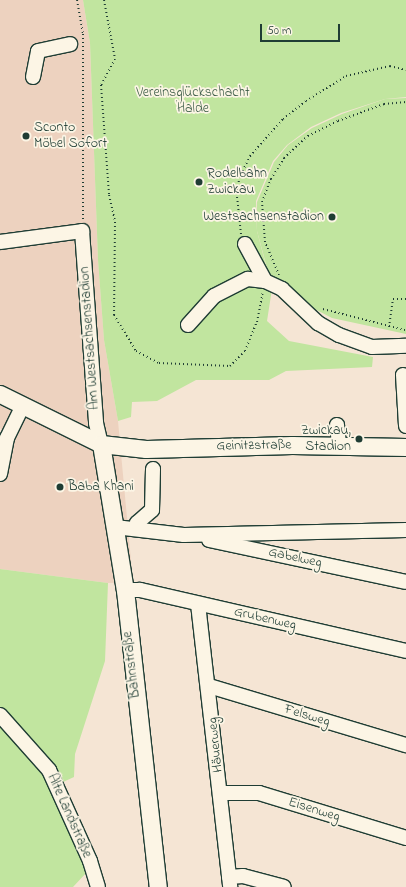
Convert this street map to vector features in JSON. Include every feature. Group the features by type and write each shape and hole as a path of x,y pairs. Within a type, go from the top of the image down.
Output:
{"main road":[{"path":"0,394 101,444"},
{"name":"Geinitzstraße","path":"101,444 146,448 338,445 406,447"},
{"name":"Bahnstraße","path":"101,444 125,590 158,887"}],"street":[{"path":"33,76 38,51 70,44"},
{"path":"0,242 82,232"},
{"name":"Am Westsachsenstadion","path":"82,232 96,423 101,444"},
{"path":"244,244 265,281"},
{"path":"188,325 214,296 233,285 248,279 265,281 282,289 318,323 339,335 372,347 406,346"},
{"path":"402,375 406,426"},
{"path":"0,474 7,438 23,405"},
{"path":"337,425 338,445"},
{"path":"136,528 136,523 152,510 153,469"},
{"name":"Gabelweg","path":"115,527 136,528 184,535 406,582"},
{"name":"Gabelweg","path":"184,535 406,530"},
{"name":"Grubenweg","path":"125,590 140,590 406,651"},
{"name":"Häuerweg","path":"198,604 209,686 230,882"},
{"name":"Felsweg","path":"209,686 406,745"},
{"name":"Alte Landstraße","path":"0,715 49,770 90,861 98,887"},
{"name":"Eisenweg","path":"221,793 260,794 406,838"},
{"path":"230,882 243,876 284,887"}],"path":[{"path":"77,0 83,34 82,232"},
{"path":"104,0 115,60 101,85 109,195 114,222 114,315 136,351 159,363 230,366 245,351 257,322 265,281"},
{"path":"244,244 240,231 238,211 239,178 250,156 283,119 306,101 346,76 390,66 406,70"},
{"path":"283,281 265,242 262,202 271,179 284,158 308,136 338,121 384,104 406,102"},
{"path":"389,327 393,299 406,299"},
{"path":"318,307 330,313 405,330"}],"shaded area":[{"path":"0,0 83,0 90,43 98,260 104,340 118,421 133,582 108,583 0,569 0,452 3,431 0,428"}],"green space":[{"name":"Vereinsglückschacht Halde","path":"83,0 406,0 406,97 385,99 341,113 311,127 287,145 273,161 256,201 257,231 272,289 267,321 289,341 373,357 372,367 286,371 269,380 196,380 157,401 132,402 131,417 118,421 104,340 98,260 90,43"},
{"name":"Westsachsenstadion","path":"406,98 406,334 332,318 307,305 270,279 257,231 257,202 274,162 288,145 312,128 342,114 385,99"},
{"path":"0,569 108,583 105,661 75,754 74,777 50,788 61,807 87,872 73,887 0,887"}],"place":[{"name":"Sconto Möbel Sofort","path":"26,136"},
{"name":"Rodelbahn Zwickau","path":"199,182"},
{"name":"Westsachsenstadion","path":"332,217"},
{"name":"Zwickau, Stadion","path":"359,439"},
{"name":"Baba Khani","path":"60,487"}]}
